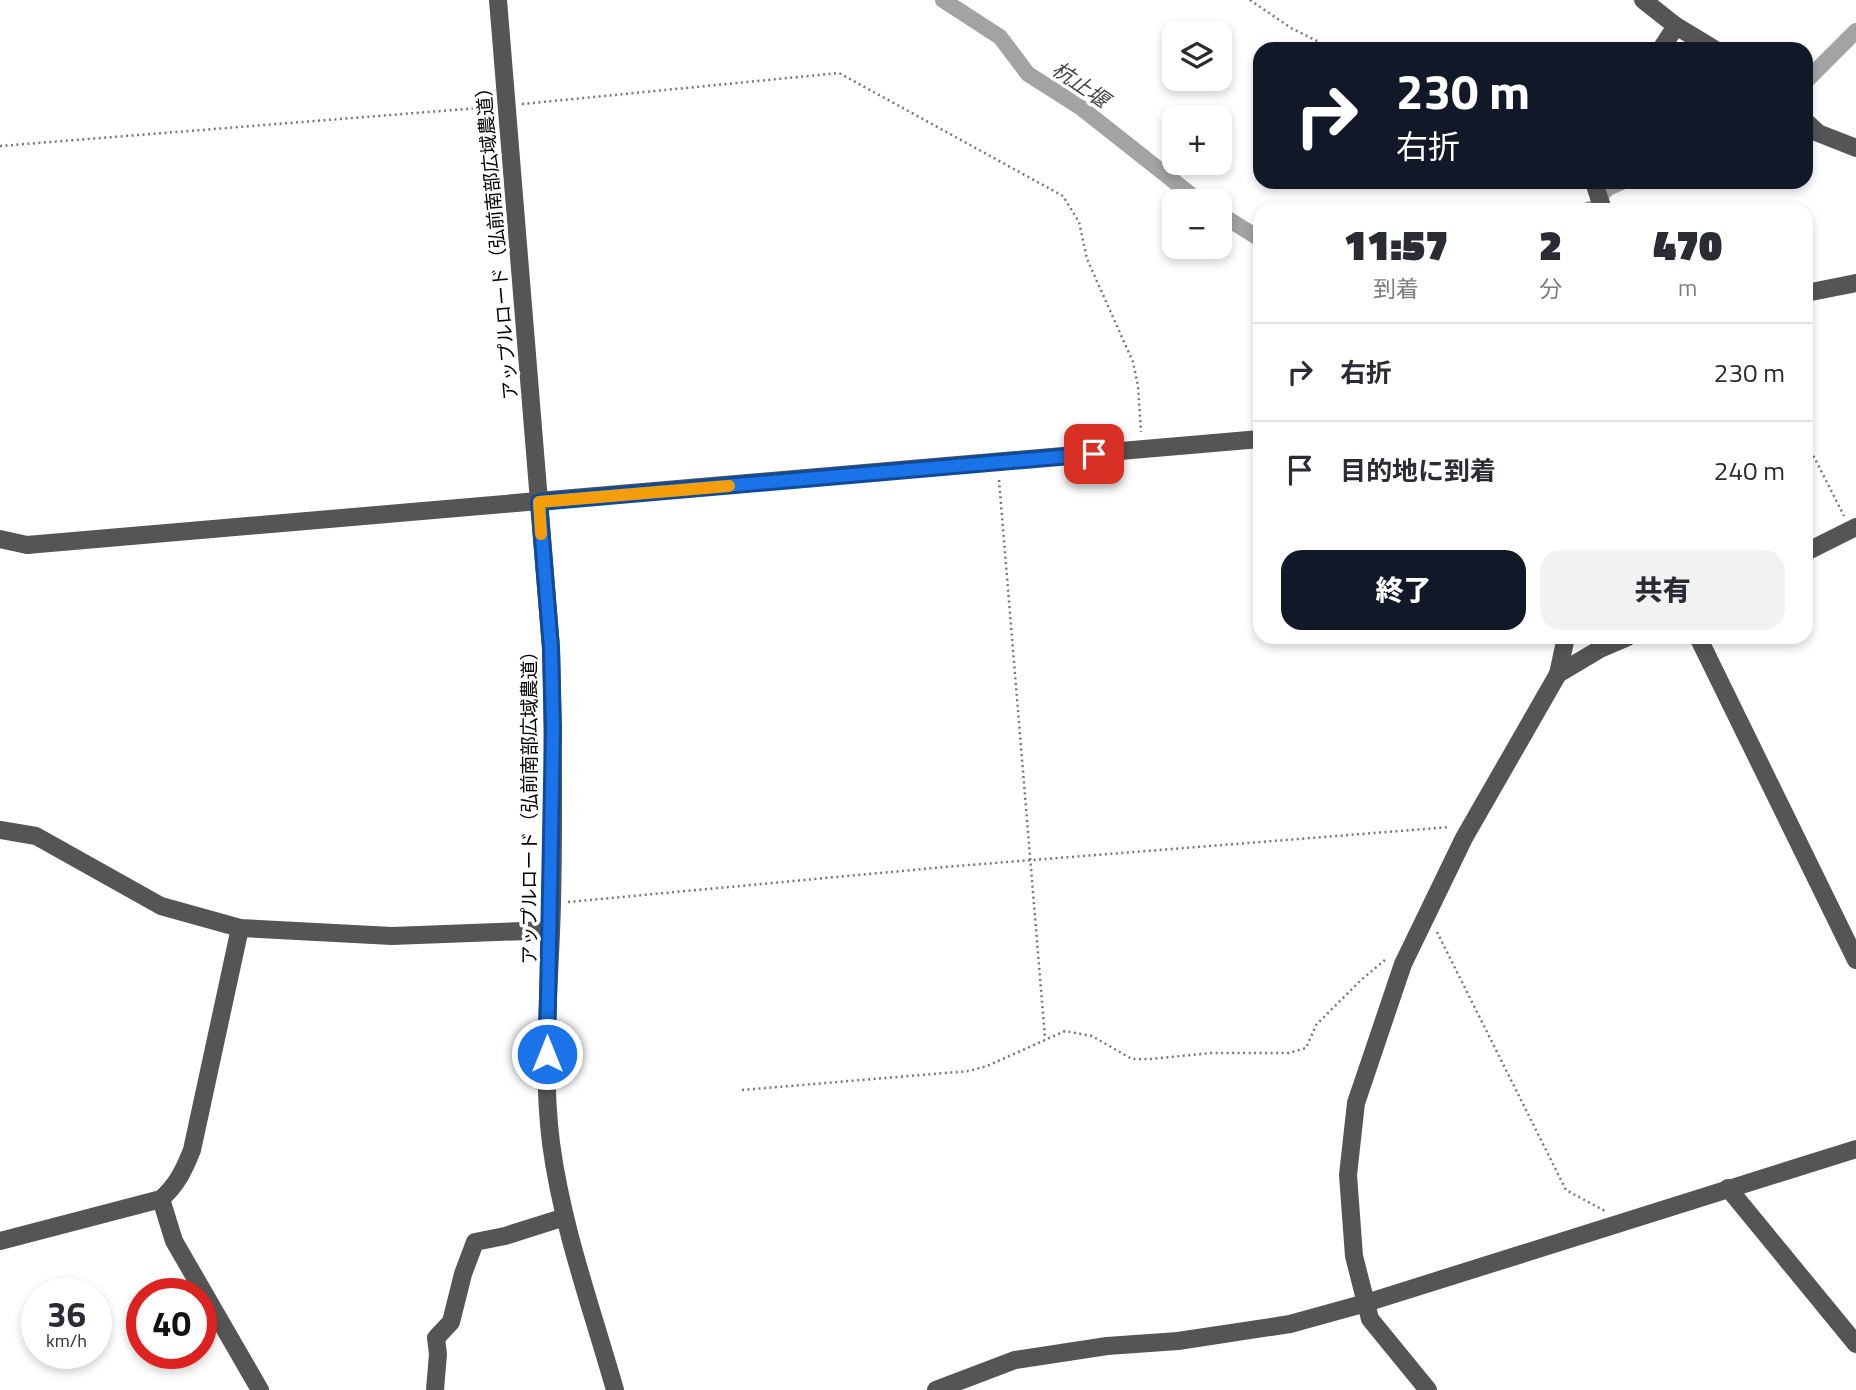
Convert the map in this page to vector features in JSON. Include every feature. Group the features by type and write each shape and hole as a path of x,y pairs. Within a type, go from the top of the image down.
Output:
{"street":[{"name":"アップルロード（弘前南部広域農道）","path":"498,0 551,662 552,904 548,1097 551,1143 565,1217 615,1390"},
{"path":"1643,0 1676,26 1702,42"},
{"path":"1666,42 1676,26"},
{"path":"1813,128 1856,148"},
{"path":"1813,292 1856,283"},
{"path":"0,539 27,545 1253,440"},
{"path":"1813,548 1853,528"},
{"path":"1428,1390 1370,1319 1354,1256 1348,1175 1356,1103 1403,964 1471,826 1558,674 1564,644"},
{"path":"1558,674 1612,644"},
{"path":"1701,644 1856,960"},
{"path":"0,830 36,836 161,906 240,929 391,936 551,930"},
{"path":"0,1241 161,1199 183,1174 192,1150 240,929"},
{"path":"936,1390 1016,1360 1107,1346 1178,1341 1290,1324 1366,1303 1856,1149"},
{"path":"1728,1188 1856,1344"},
{"path":"161,1199 174,1241 260,1390"},
{"path":"435,1390 438,1354 436,1338 451,1322 463,1274 475,1242 505,1236 565,1217"}],"path":[{"path":"1250,0 1291,28 1318,42"},
{"path":"0,146 506,105 839,73 1063,196 1079,222 1087,259 1133,362 1138,386 1142,450"},
{"path":"1813,454 1853,528"},
{"path":"998,462 1045,1039"},
{"path":"552,904 1030,861 1471,826"},
{"path":"1427,914 1566,1190 1624,1221"},
{"path":"742,1090 969,1071 987,1066 1065,1031 1092,1036 1132,1059 1211,1052 1289,1053 1306,1048 1316,1026 1361,980 1389,957"}],"waterway":[{"name":"杭止堰","path":"943,0 1000,37 1028,74 1080,107 1184,189"},
{"name":"杭止堰","path":"1813,74 1856,31"},
{"name":"杭止堰","path":"1601,195 1607,189"},
{"name":"杭止堰","path":"1232,222 1253,235"}],"slow traffic":[{"path":"541,534 539,502 729,486"}],"route":[{"path":"547,1054 552,904 553,729 551,648 539,502 1094,454"}]}
